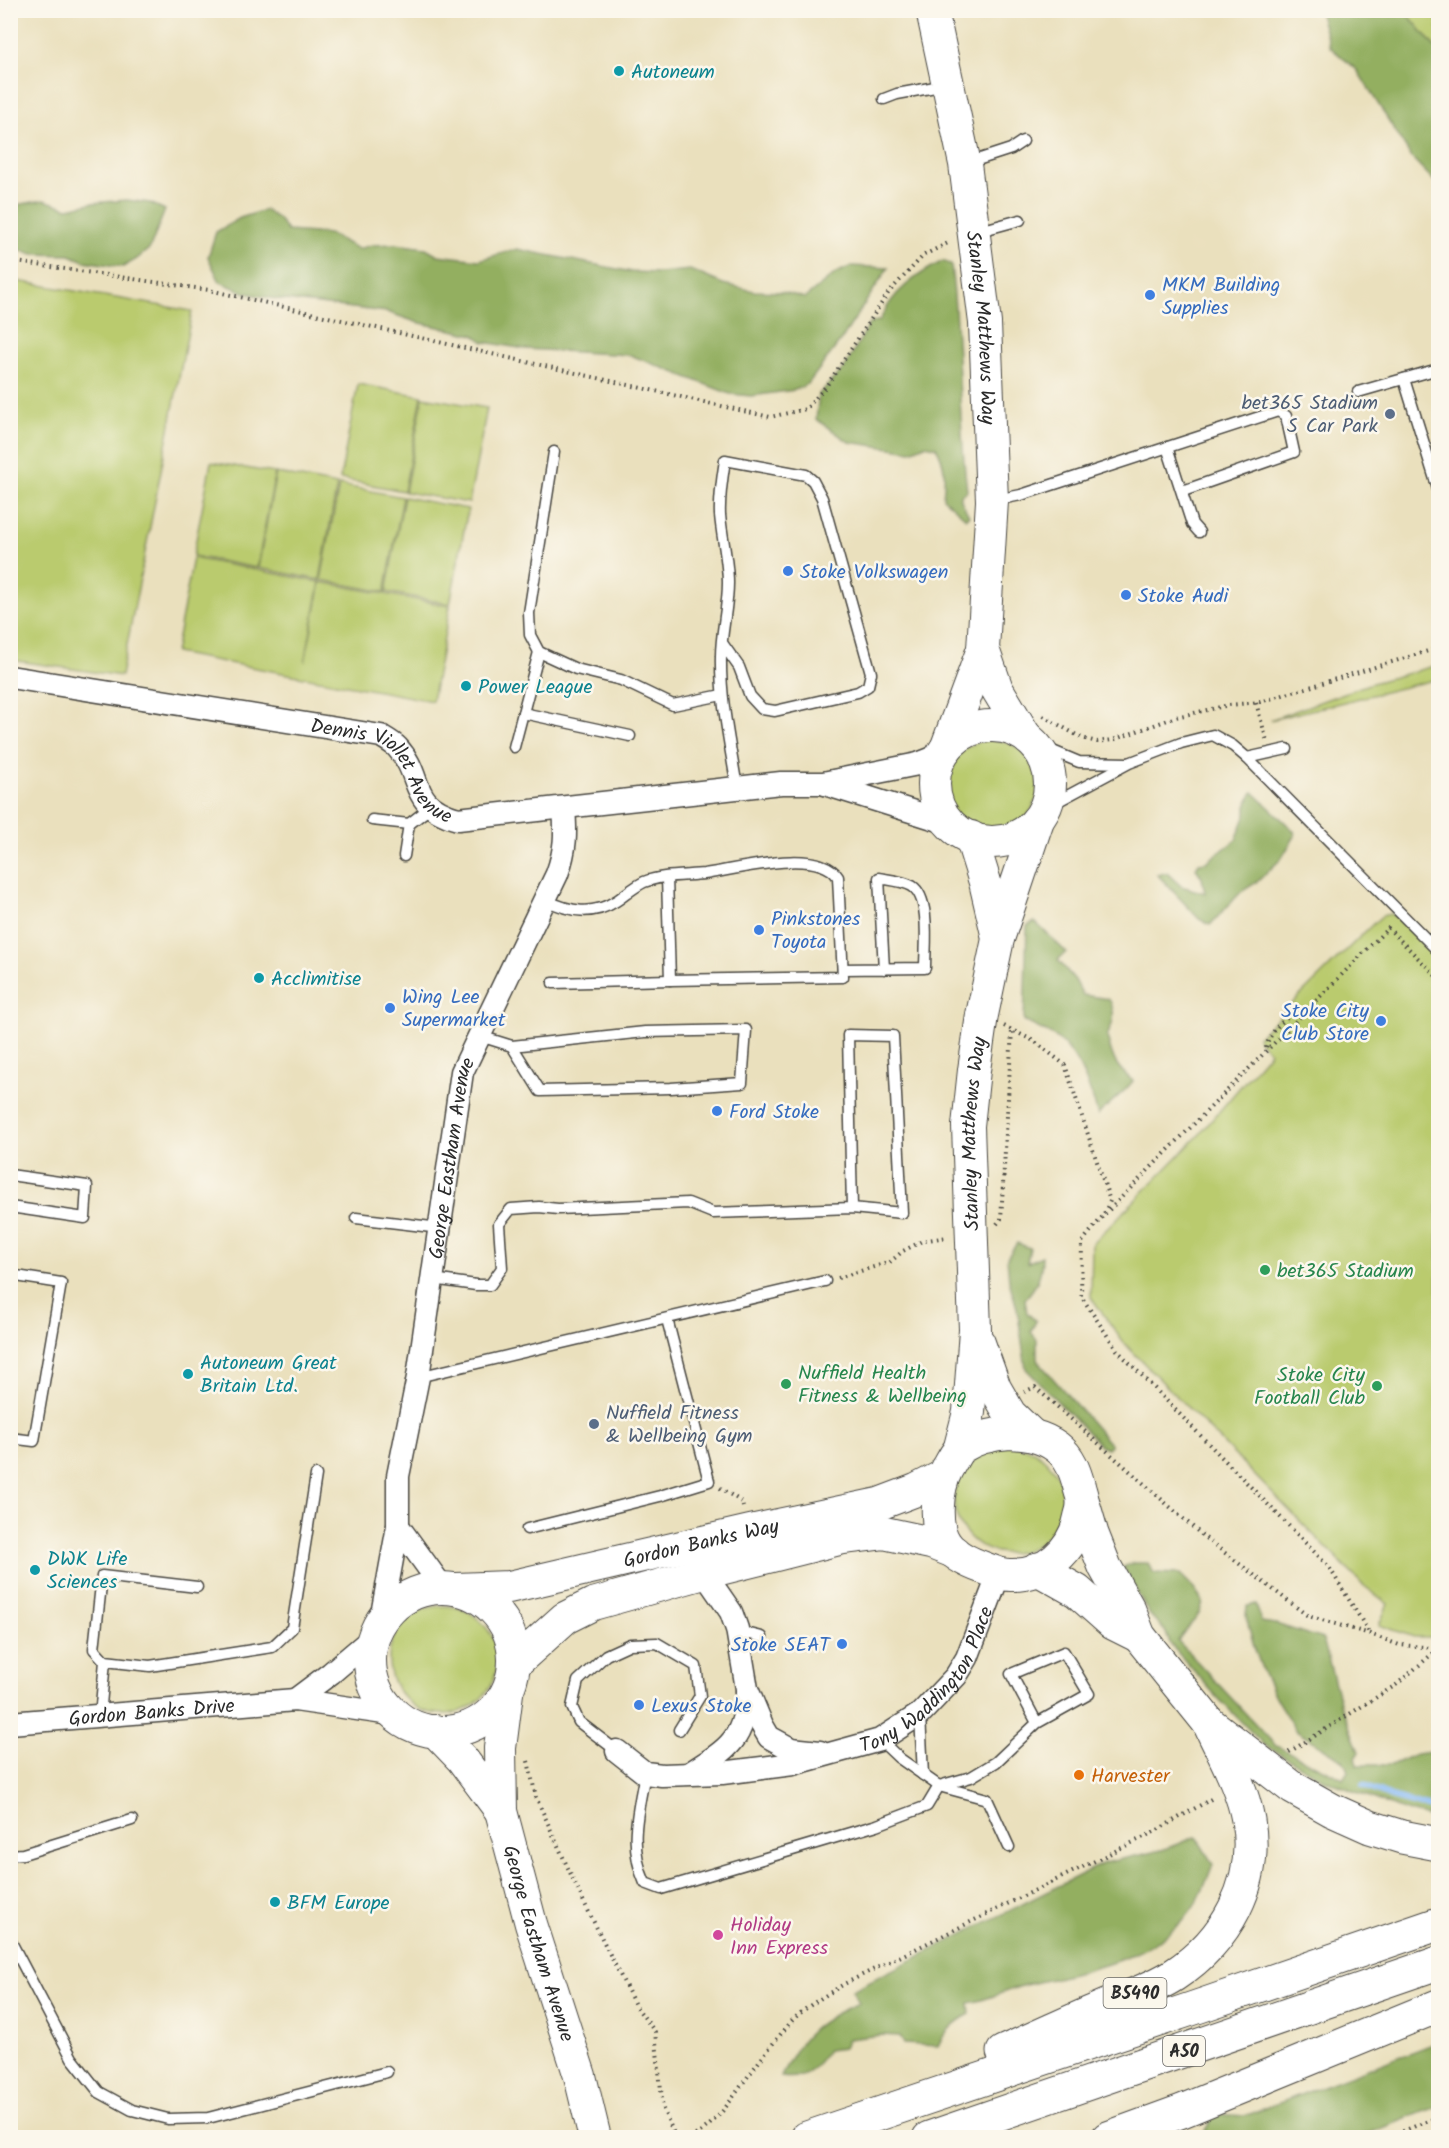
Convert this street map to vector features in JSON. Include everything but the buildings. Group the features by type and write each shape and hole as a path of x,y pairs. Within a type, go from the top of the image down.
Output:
{"highway":[{"path":"1083,1503 1105,1567 1129,1610 1139,1636 1209,1723 1293,1788 1332,1810 1370,1827 1402,1837 1438,1844"},
{"path":"1038,1569 1065,1583 1113,1623 1139,1636"},
{"name":"B5490","path":"820,2133 926,2083 996,2055 1172,1976 1210,1945 1226,1926 1237,1905 1245,1883 1250,1839 1248,1820 1240,1792 1209,1723"},
{"name":"A50","path":"820,2133 1438,1924"},
{"name":"A50","path":"929,2138 1438,1964"},
{"path":"1108,2138 1182,2111 1438,2006"}],"main road":[{"name":"Stanley Matthews Way","path":"932,10 965,164 985,322 992,501 983,649 943,752"},
{"name":"Stanley Matthews Way","path":"983,649 997,689 1031,730"},
{"path":"997,726 1031,730 1050,772 1051,788 1042,814 1026,831 1010,839 989,842 960,830 941,811 936,797 935,772 943,752 956,738 980,727 997,726"},
{"name":"Stanley Matthews Way","path":"960,1448 969,1413 975,1330 968,1126 982,1014 998,939 1042,814"},
{"name":"Stanley Matthews Way","path":"960,830 985,882 998,939"},
{"name":"Stanley Matthews Way","path":"975,1330 995,1388 1010,1414 1032,1435"},
{"path":"995,1434 1032,1435 1047,1440 1067,1457 1075,1471 1083,1503 1079,1523 1071,1542 1051,1563 1031,1573 999,1574 972,1564 945,1543 941,1533 938,1509 939,1493 944,1476 960,1448 995,1434"},
{"name":"Gordon Banks Way","path":"449,1589 508,1587 750,1531 879,1504 944,1476"},
{"name":"Gordon Banks Way","path":"515,1663 565,1618 593,1604 704,1573 843,1538 884,1533 931,1543 954,1552"},
{"path":"449,1589 487,1603 505,1624 513,1642 515,1663 507,1693 492,1713 466,1728 435,1731 410,1724 391,1714 376,1688 369,1662 376,1630 398,1604 419,1592 449,1589"},
{"name":"George Eastham Avenue","path":"507,1693 501,1748 501,1811 531,1924 580,2076 595,2138"},
{"name":"George Eastham Avenue","path":"435,1731 463,1761 501,1811"},
{"name":"George Eastham Avenue","path":"580,2076 608,2138"}],"street":[{"name":"Dennis Viollet Avenue","path":"10,677 381,736 396,746 405,759 421,796 431,807 444,815 458,819 781,783 823,783 909,766 943,752"},
{"name":"Dennis Viollet Avenue","path":"823,783 960,830"},
{"name":"George Eastham Avenue","path":"376,1630 398,1527 398,1476 418,1377 462,1072 546,900 564,854 566,840 564,808"},
{"path":"398,1527 449,1589"},
{"name":"Tony Waddington Place","path":"704,1573 731,1612 737,1631 747,1689 769,1737 791,1749 828,1753"},
{"name":"Tony Waddington Place","path":"645,1773 662,1775 722,1773 793,1764 880,1740 920,1714 956,1676 967,1658 999,1574"},
{"path":"295,1700 331,1673 376,1630"},
{"path":"690,1773 732,1744 742,1726 747,1689"},
{"name":"Gordon Banks Drive","path":"10,1723 295,1700 391,1714"},
{"path":"617,1751 645,1773"}],"lane":[{"path":"884,99 897,94 949,85"},
{"path":"965,164 1011,149 1023,141"},
{"path":"973,233 1020,220"},
{"path":"1358,392 1438,369"},
{"path":"1404,379 1438,489"},
{"path":"992,501 1021,495 1278,411 1286,416 1294,452 1183,491"},
{"path":"1167,447 1192,524 1199,532"},
{"path":"554,452 529,613 530,635 540,652 576,669 621,680 673,705 722,695"},
{"path":"722,643 739,667 750,696 762,709 776,711 858,692 868,686 871,673 822,498 807,475 725,460 720,515 728,583 722,643 722,695 737,788"},
{"path":"514,747 540,652"},
{"path":"523,713 630,736"},
{"path":"1031,730 1079,762 1128,763"},
{"path":"1042,814 1128,763 1181,743 1213,735 1233,746 1247,758 1438,951"},
{"path":"1247,758 1287,749"},
{"path":"404,856 409,824 431,807"},
{"path":"372,820 409,824"},
{"path":"546,900 573,911 592,911 609,905 641,883 667,877 704,874 785,861 815,862 826,866 838,877 843,977 553,983"},
{"path":"667,877 669,980"},
{"path":"843,969 884,969 925,968 926,923 922,902 914,887 879,878 884,969"},
{"path":"480,1036 512,1046 645,1032 746,1030 742,1083 671,1088 540,1091 512,1046"},
{"path":"433,1279 490,1285 502,1268 499,1224 511,1209 688,1203 713,1213 852,1208 902,1213 893,1036 848,1035 852,1208"},
{"path":"10,1175 87,1186 85,1218 10,1208"},
{"path":"356,1218 440,1228"},
{"path":"10,1275 61,1283 34,1441 10,1438"},
{"path":"418,1377 825,1281"},
{"path":"527,1529 660,1496 709,1480 667,1319"},
{"path":"197,1587 102,1575 94,1649 105,1661 150,1666 272,1647 292,1628 316,1475"},
{"path":"737,1631 762,1637"},
{"path":"617,1751 579,1722 572,1707 578,1681 606,1654 630,1644 657,1643 696,1666 700,1696 679,1730"},
{"path":"645,1773 635,1838 637,1866 645,1883 661,1889 877,1825 927,1806 939,1786 971,1777 996,1762 1037,1723 1089,1694 1064,1652 1011,1674 1037,1723"},
{"path":"100,1716 105,1661"},
{"path":"920,1714 923,1775"},
{"path":"880,1740 899,1758 939,1786 987,1799 1009,1847"},
{"path":"10,1855 23,1854 132,1820"},
{"path":"10,1940 72,2058 99,2092 132,2110 168,2119 208,2118 387,2072"}],"path":[{"path":"10,261 210,290 770,417 806,409 827,385 889,292 906,273 924,255 973,233"},
{"path":"1031,730 1097,742 1113,740 1176,717 1229,705 1256,703 1438,648"},
{"path":"1256,703 1270,753"},
{"path":"1370,1634 1329,1567 1117,1350 1081,1296 1082,1242 1103,1216 1388,928 1438,978"},
{"path":"1266,1050 1269,1035 1293,1012 1308,1008"},
{"path":"982,1014 1034,1041 1065,1065 1110,1201 1103,1216"},
{"path":"825,1281 871,1270 890,1262 903,1251 922,1241 992,1232 1001,1219 1012,1030"},
{"path":"709,1480 742,1502 750,1531"},
{"path":"1204,1537 1308,1616 1399,1645 1438,1648"},
{"path":"1287,1753 1396,1685 1438,1648"},
{"path":"501,1748 518,1744 527,1757 536,1797 572,1878 635,2005 655,2032 663,2109 676,2138"},
{"path":"690,2138 717,2118 779,2036 791,2022 813,2004 844,1984 1154,1832 1211,1799"},
{"path":"1386,2138 1438,2117"}],"green space":[{"path":"1319,11 1405,11 1438,51 1438,185 1412,158 1357,70 1330,47"},
{"path":"1405,11 1433,11 1438,22 1438,51"},
{"path":"44,200 68,208 91,203 127,200 150,203 165,210 150,248 123,267 84,261 70,255 33,254 11,247 11,206"},
{"path":"265,210 279,219 287,231 329,234 358,249 372,245 395,244 426,248 438,255 479,260 517,249 632,272 660,273 690,270 723,284 754,291 783,292 805,298 836,273 852,266 888,268 841,340 808,384 795,390 751,396 730,394 630,355 525,349 484,342 474,335 416,322 387,312 276,299 246,293 220,282 208,257 216,232 240,218"},
{"path":"943,261 951,265 954,293 967,491 961,495 961,500 969,516 966,518 943,498 944,472 942,459 936,447 925,445 911,451 849,442 816,419 819,394 845,367 869,324 880,320 891,301 906,285"},
{"path":"11,280 192,311 121,676 11,660"},
{"path":"358,384 422,396 404,491 340,479"},
{"path":"423,397 487,408 469,503 405,492"},
{"path":"211,462 275,473 257,568 193,556"},
{"path":"276,473 337,485 320,580 258,568"},
{"path":"339,485 403,497 385,592 321,580"},
{"path":"404,497 468,509 450,604 386,592"},
{"path":"193,558 320,582 305,662 321,582 450,606 432,701 175,653"},
{"path":"1438,665 1438,679 1270,720 1369,684"},
{"path":"992,740 1009,744 1024,754 1034,769 1038,786 1034,803 1024,818 1009,828 992,832 975,828 960,818 950,803 946,786 950,769 960,754 975,744"},
{"path":"1253,792 1294,831 1295,836 1281,859 1257,882 1241,892 1210,925 1199,919 1157,874 1167,873 1181,886 1205,893 1202,878 1196,868 1199,863 1206,862 1236,840 1246,814 1246,806"},
{"name":"bet365 Stadium","path":"1390,914 1397,917 1438,960 1438,1637 1414,1637 1379,1625 1388,1604 1363,1585 1123,1342 1091,1297 1092,1244 1199,1135 1270,1052 1257,1038 1375,922 1382,916"},
{"path":"1035,922 1066,952 1058,960 1075,980 1083,995 1109,999 1113,1008 1113,1018 1107,1036 1109,1044 1118,1066 1133,1081 1098,1115 1088,1085 1072,1054 1058,1039 1024,1021 1027,926"},
{"path":"1017,1243 1030,1248 1027,1263 1042,1256 1038,1279 1025,1299 1027,1313 1036,1321 1031,1332 1037,1340 1037,1360 1111,1445 1107,1449 1102,1447 1026,1369 1017,1308 1009,1281 1007,1258"},
{"path":"1008,1445 1029,1449 1046,1461 1058,1478 1062,1499 1058,1520 1046,1537 1029,1549 1008,1553 987,1549 970,1537 958,1520 954,1499 958,1478 970,1461 987,1449"},
{"path":"1134,1563 1148,1563 1154,1573 1180,1574 1191,1585 1203,1602 1198,1615 1178,1641 1276,1746 1343,1779 1348,1771 1343,1760 1296,1731 1276,1699 1253,1644 1246,1615 1247,1606 1256,1604 1261,1622 1276,1624 1323,1639 1341,1706 1359,1752 1355,1758 1357,1765 1391,1765 1416,1754 1438,1751 1438,1820 1406,1811 1323,1779 1264,1745 1171,1645 1165,1631 1150,1615 1123,1567"},
{"path":"443,1606 464,1610 481,1622 493,1639 497,1660 493,1681 481,1698 464,1710 443,1714 422,1710 405,1698 393,1681 389,1660 393,1639 405,1622 422,1610"},
{"path":"1196,1837 1213,1864 1205,1885 1186,1917 1169,1933 1151,1945 1110,1964 1022,1986 969,2003 970,2014 951,2027 938,2046 904,2044 900,2036 881,2035 848,2039 844,2048 828,2050 818,2064 804,2075 781,2077 795,2051 811,2031 832,2016 859,2003 852,1990 1104,1863 1162,1850"},
{"path":"1438,2042 1438,2106 1360,2137 1200,2138 1215,2114 1245,2116"}],"waterway":[{"path":"1363,1785 1391,1797 1438,1810"}],"place":[{"name":"Autoneum","path":"619,71"},
{"name":"MKM Building Supplies","path":"1150,295"},
{"name":"bet365 Stadium S Car Park","path":"1390,414"},
{"name":"Stoke Volkswagen","path":"788,571"},
{"name":"Stoke Audi","path":"1126,595"},
{"name":"Power League","path":"466,686"},
{"name":"Pinkstones Toyota","path":"759,930"},
{"name":"Acclimitise","path":"259,978"},
{"name":"Wing Lee Supermarket","path":"390,1008"},
{"name":"Stoke City Club Store","path":"1381,1021"},
{"name":"Ford Stoke","path":"717,1111"},
{"name":"bet365 Stadium","path":"1265,1270"},
{"name":"Autoneum Great Britain Ltd.","path":"188,1374"},
{"name":"Nuffield Health Fitness & Wellbeing","path":"786,1384"},
{"name":"Stoke City Football Club","path":"1377,1386"},
{"name":"Nuffield Fitness & Wellbeing Gym","path":"594,1424"},
{"name":"DWK Life Sciences","path":"35,1570"},
{"name":"Stoke SEAT","path":"842,1644"},
{"name":"Lexus Stoke","path":"639,1705"},
{"name":"Harvester","path":"1079,1775"},
{"name":"BFM Europe","path":"275,1902"},
{"name":"Holiday Inn Express","path":"718,1935"}]}
